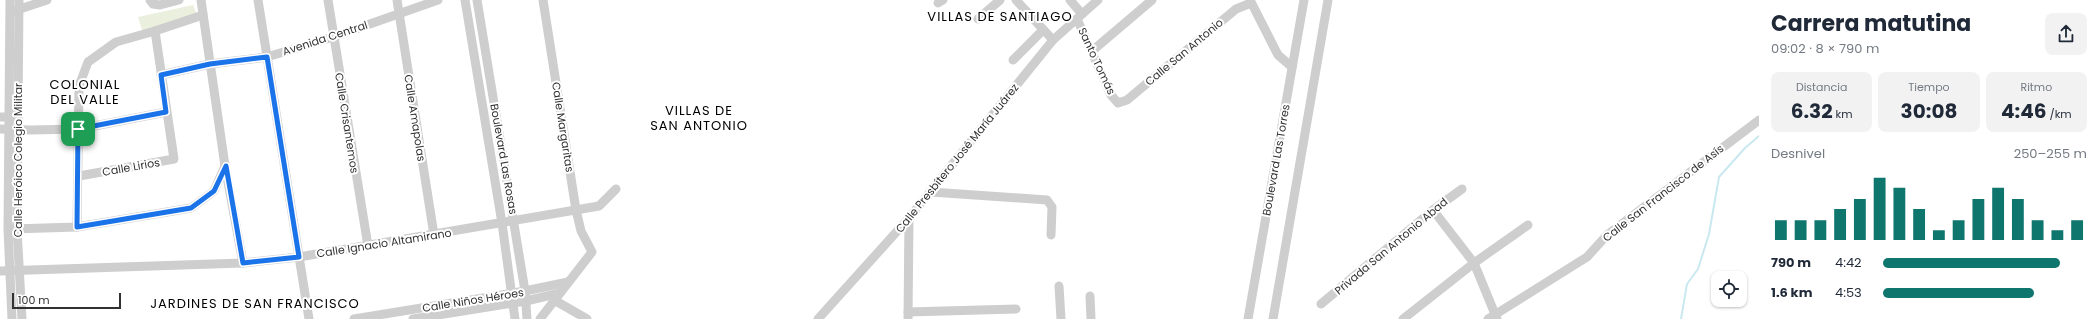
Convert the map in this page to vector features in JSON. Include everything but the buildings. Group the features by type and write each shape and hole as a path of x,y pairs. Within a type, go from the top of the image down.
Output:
{"street":[{"name":"Calle Heróico Colegio Militar","path":"10,0 16,7 9,117 12,229 4,271 12,319"},
{"path":"16,7 47,0"},
{"path":"150,0 153,4 160,5 180,0"},
{"path":"201,0 226,166 243,263"},
{"path":"258,0 309,319"},
{"name":"Calle Crisantemos","path":"328,0 368,246"},
{"name":"Calle Amapolas","path":"397,0 434,235"},
{"name":"Avenida Central","path":"161,75 210,64 267,57 333,37 438,0"},
{"name":"Boulevard Las Rosas","path":"465,0 502,223 515,319"},
{"name":"Boulevard Las Rosas","path":"477,0 525,291 527,319"},
{"name":"Calle Margaritas","path":"543,0 576,210 581,231 592,252 568,282"},
{"path":"978,19 1000,0"},
{"path":"1016,0 1053,40"},
{"name":"Santo Tomás","path":"1070,0 1080,16 1092,51 1112,95 1118,104"},
{"name":"Calle Presbítero José María Juárez","path":"818,319 931,192 1053,40 1098,0"},
{"path":"1092,51 1152,0"},
{"name":"Boulevard Las Torres","path":"1248,319 1304,0"},
{"path":"1273,319 1328,0"},
{"path":"1251,2 1278,55 1292,68"},
{"name":"Calle San Antonio","path":"1118,104 1127,100 1236,9 1251,2"},
{"path":"77,227 79,176 79,86 88,62 116,42 203,15"},
{"path":"1013,60 1043,30"},
{"name":"Calle Lirios","path":"79,176 174,159 155,31"},
{"path":"9,129 78,129 166,112"},
{"name":"Calle San Francisco de Asís","path":"1494,317 1587,257 1607,235 1759,120"},
{"name":"Calle Heróico Colegio Militar","path":"9,129 4,195 19,270 22,319"},
{"path":"12,229 77,227 191,208 214,191 226,166"},
{"name":"Calle Ignacio Altamirano","path":"4,271 243,263 299,257 599,206 616,189"},
{"name":"Privada San Antonio Abad","path":"1321,304 1433,210 1462,189"},
{"path":"931,192 1046,200 1052,207 1050,236"},
{"path":"1433,210 1474,263 1494,317"},
{"path":"909,218 908,316 1016,309"},
{"path":"1403,319 1474,263 1528,225"},
{"path":"540,319 568,282"},
{"name":"Calle Niños Héroes","path":"412,319 513,298 525,291 568,282"},
{"path":"1059,286 1061,319"},
{"path":"1090,296 1090,319"},
{"path":"557,297 587,319"},
{"name":"Calle Niños Héroes","path":"354,319 513,298 526,301 557,297"}],"green space":[{"path":"193,5 197,15 143,33 138,17"}],"waterway":[{"path":"1681,319 1687,284 1698,269 1709,234 1719,177 1745,148 1759,136"}],"district":[{"name":"VILLAS DE SANTIAGO","path":"1000,16"},
{"name":"COLONIAL DEL VALLE","path":"85,92"},
{"name":"VILLAS DE SAN ANTONIO","path":"699,118"},
{"name":"JARDINES DE SAN FRANCISCO","path":"255,303"}],"route":[{"path":"267,57 299,257 243,263 226,166 214,191 191,208 77,227 79,176 78,129 166,112 161,75 210,64 267,57"}]}
